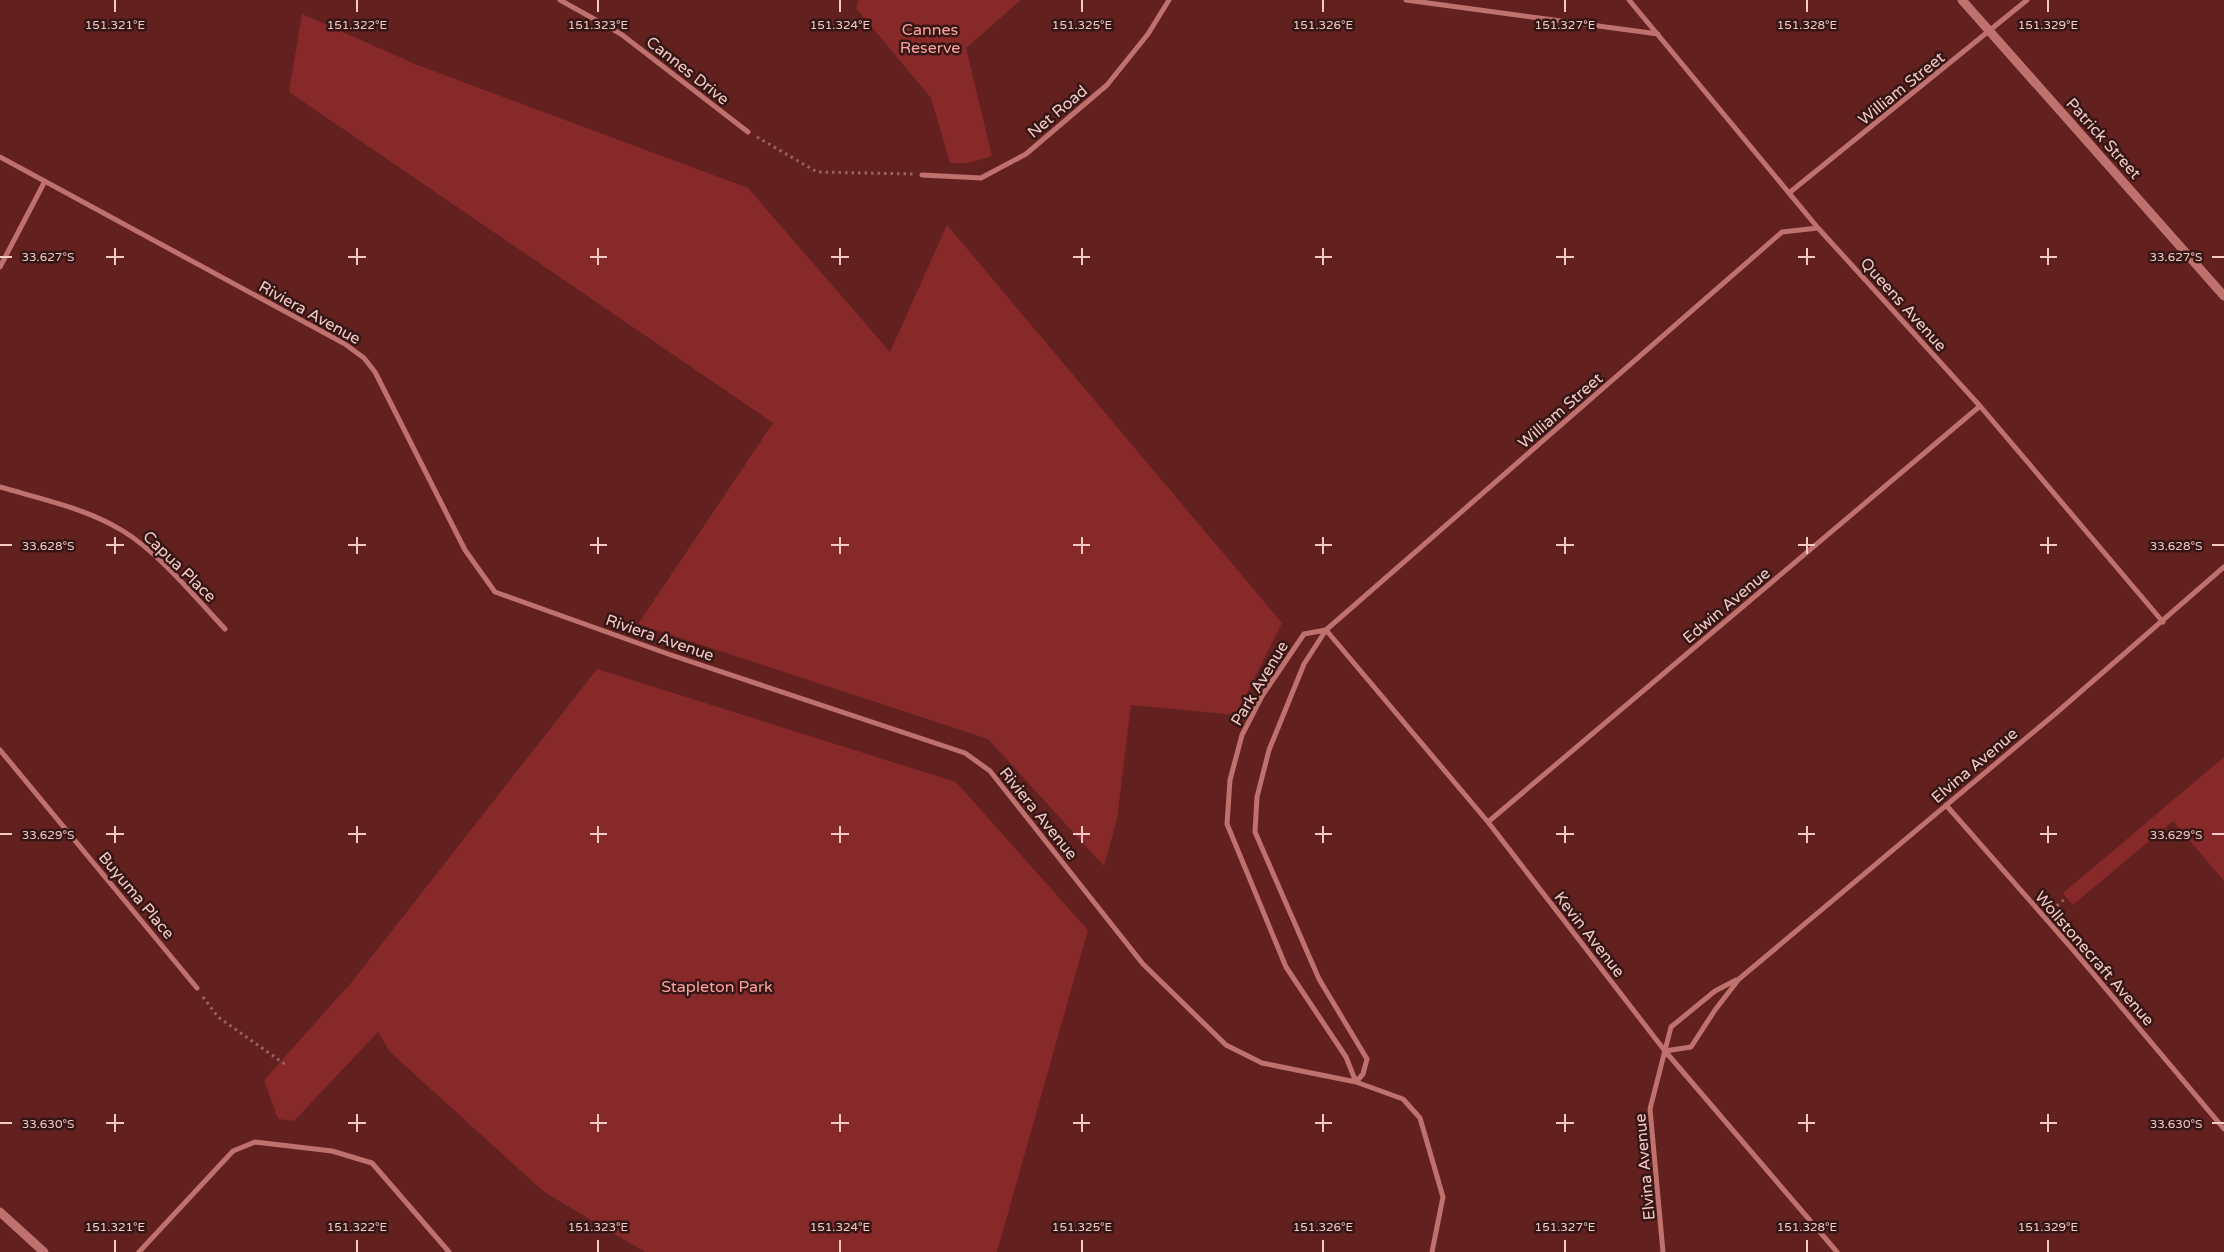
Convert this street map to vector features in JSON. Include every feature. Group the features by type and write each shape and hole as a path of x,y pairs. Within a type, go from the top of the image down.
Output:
{"street":[{"name":"Cannes Drive","path":"560,0 621,34 748,132"},
{"name":"Net Road","path":"922,175 981,178 1026,154 1107,85 1148,34 1169,0"},
{"path":"1406,0 1658,34"},
{"name":"Queens Avenue","path":"1629,0 1818,228 1980,406 2163,622"},
{"name":"Patrick Street","path":"1962,0 2224,296"},
{"name":"William Street","path":"1790,193 2027,0"},
{"name":"Riviera Avenue","path":"0,157 345,344 364,358 375,372 465,550 494,592 671,655 965,753 990,771 1143,964 1226,1045 1262,1062 1356,1082"},
{"path":"0,268 45,182"},
{"name":"William Street","path":"1326,630 1782,232 1818,228"},
{"name":"Edwin Avenue","path":"1488,822 1980,406"},
{"name":"Capua Place","path":"0,488 68,506 123,531 165,566 225,629"},
{"name":"Elvina Avenue","path":"1665,1051 1691,1047 1715,1010 1739,979 2163,622 2224,567"},
{"name":"Park Avenue","path":"1326,630 1304,664 1269,750 1257,797 1256,832 1318,979 1367,1059 1364,1074 1356,1082 1346,1057 1286,967 1227,824 1230,780 1242,735 1262,696 1304,634 1326,630"},
{"name":"Kevin Avenue","path":"1326,630 1488,822 1665,1051 1837,1252"},
{"name":"Buyuma Place","path":"0,750 197,988"},
{"name":"Wollstonecraft Avenue","path":"1946,805 2044,916 2224,1129"},
{"name":"Elvina Avenue","path":"1663,1252 1650,1109 1671,1027 1715,991 1739,979"},
{"path":"1356,1082 1403,1099 1420,1118 1444,1197 1432,1252"},
{"path":"139,1252 233,1152 255,1142 332,1151 372,1163 449,1252"},
{"path":"0,1212 44,1252"}],"path":[{"path":"748,132 817,172 922,175"},
{"path":"2044,916 2067,897"},
{"path":"197,988 218,1017 286,1064"}],"green space":[{"name":"Cannes Reserve","path":"859,0 1021,0 966,48 992,156 968,163 950,163 931,98 856,8"},
{"path":"302,14 415,64 748,188 890,352 947,225 1282,623 1236,715 1131,705 1117,819 1104,866 988,739 638,624 773,423 289,92"},
{"name":"Stapleton Park","path":"597,669 956,782 1088,930 997,1252 645,1252 544,1192 390,1052 378,1032 294,1121 278,1119 264,1080 351,983"},
{"path":"2224,757 2224,881 2173,821 2073,905 2063,893"}]}
